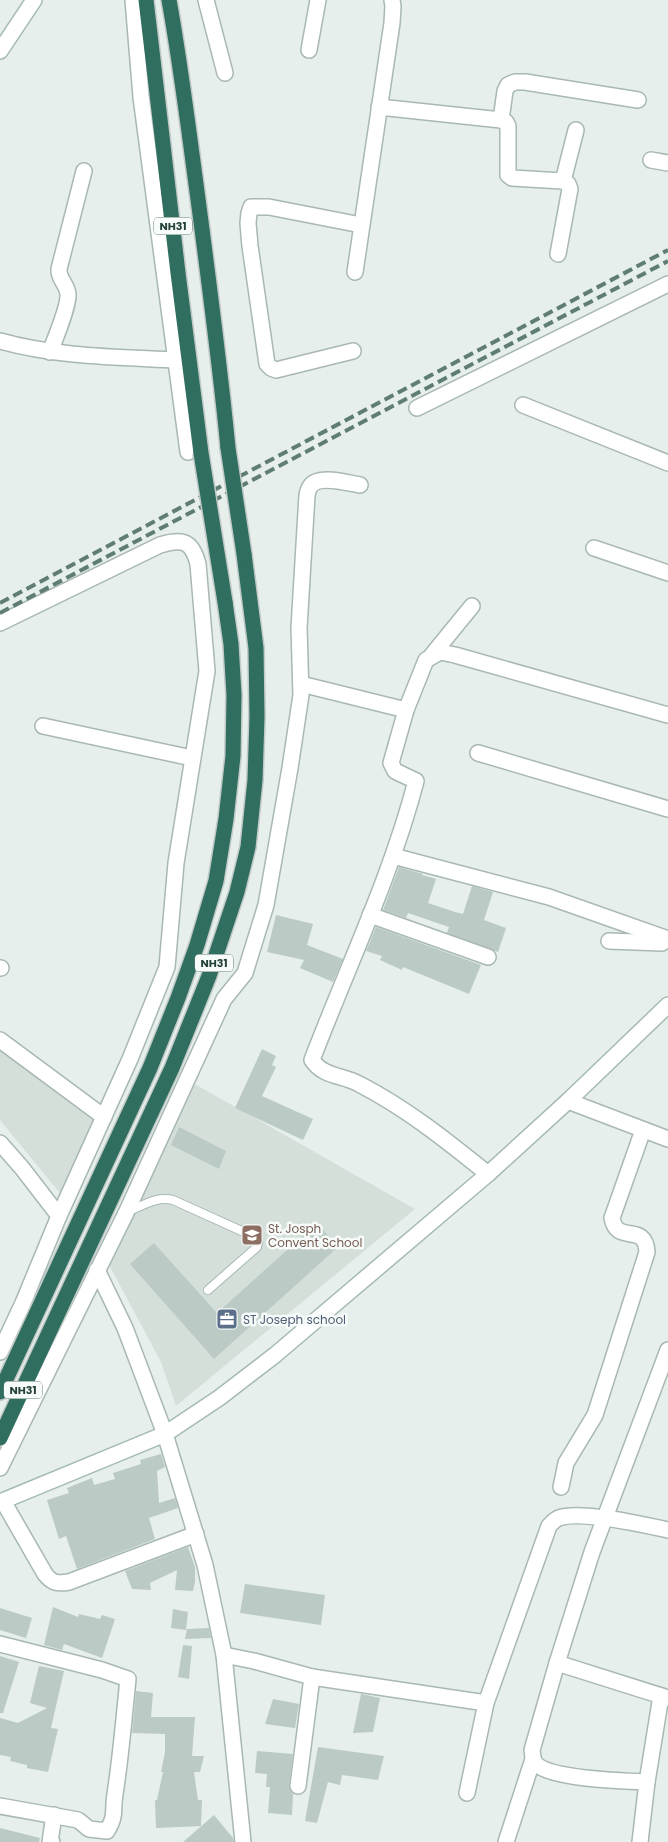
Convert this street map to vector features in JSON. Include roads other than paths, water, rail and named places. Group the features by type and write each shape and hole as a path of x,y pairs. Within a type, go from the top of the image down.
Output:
{"highway":[{"name":"NH31","path":"0,1392 150,1068 178,998 197,945 216,881 226,819 233,756 234,695 231,644 225,602 194,452 178,273 146,0"},
{"name":"NH31","path":"0,1438 172,1068 209,976 237,892 248,847 255,780 258,717 256,648 228,448 222,382 198,196 169,0"}],"street":[{"path":"0,51 34,0"},
{"path":"133,0 141,97 176,360 194,452"},
{"path":"206,0 225,73"},
{"path":"309,50 318,0"},
{"path":"355,272 392,23 392,0"},
{"path":"501,120 505,91 508,85 514,82 525,82 638,100"},
{"path":"379,107 506,122 508,126 508,175 512,178 563,180 570,189 558,254"},
{"path":"563,180 576,130"},
{"path":"651,160 668,163"},
{"path":"50,352 68,297 66,288 58,275 84,171"},
{"path":"353,351 276,370 267,364 250,246 249,213 251,207 269,207 361,224"},
{"path":"417,408 668,284"},
{"path":"0,341 27,349 50,352 176,360"},
{"path":"523,405 668,463"},
{"path":"0,1468 126,1213 224,999 245,973 266,905 301,695 299,628 305,552 306,504 310,486 325,480 360,485"},
{"path":"0,623 160,545 170,542 181,542 195,551 198,564 208,671 176,863 167,967 130,1059 0,1352"},
{"path":"594,548 668,573"},
{"path":"472,606 426,660 406,710 391,764 395,771 416,781 393,856 312,1060 316,1067 321,1070 358,1083 429,1126 488,1174"},
{"path":"432,655 440,652 455,655 668,715"},
{"path":"301,684 406,710"},
{"path":"43,726 192,758"},
{"path":"478,753 668,809"},
{"path":"393,856 549,898 668,939"},
{"path":"370,915 488,957"},
{"path":"608,940 668,944"},
{"path":"196,1534 59,1584 52,1582 45,1574 2,1502 164,1434 219,1398 275,1355 488,1174 568,1101 668,1005"},
{"path":"0,1040 104,1117"},
{"path":"568,1101 668,1139"},
{"path":"561,1487 566,1463 595,1415 647,1252 646,1243 641,1236 618,1232 612,1218 643,1130"},
{"path":"0,1143 59,1216"},
{"path":"97,1270 125,1328 164,1434 205,1565 224,1655 243,1842"},
{"path":"506,1842 533,1759 532,1750 557,1663 604,1518 668,1350"},
{"path":"467,1793 486,1703 549,1526 558,1518 570,1516 604,1518 668,1530"},
{"path":"0,1644 102,1670 128,1679 120,1766 114,1798 114,1819 108,1831 100,1832 89,1829 78,1820 0,1806"},
{"path":"224,1655 312,1677 486,1703"},
{"path":"557,1663 664,1697 647,1782 640,1842"},
{"path":"298,1786 312,1677"},
{"path":"533,1759 537,1765 569,1776 647,1782"},
{"path":"52,1842 50,1842 54,1815"}],"lane":[{"path":"126,1213 158,1199 165,1198 255,1237 258,1242 257,1247 208,1290"}],"railway":[{"path":"0,603 668,250"},
{"path":"0,613 668,261"}],"place":[{"name":"St. Josph Convent School","path":"252,1235"},
{"name":"ST Joseph school","path":"227,1319"}]}
